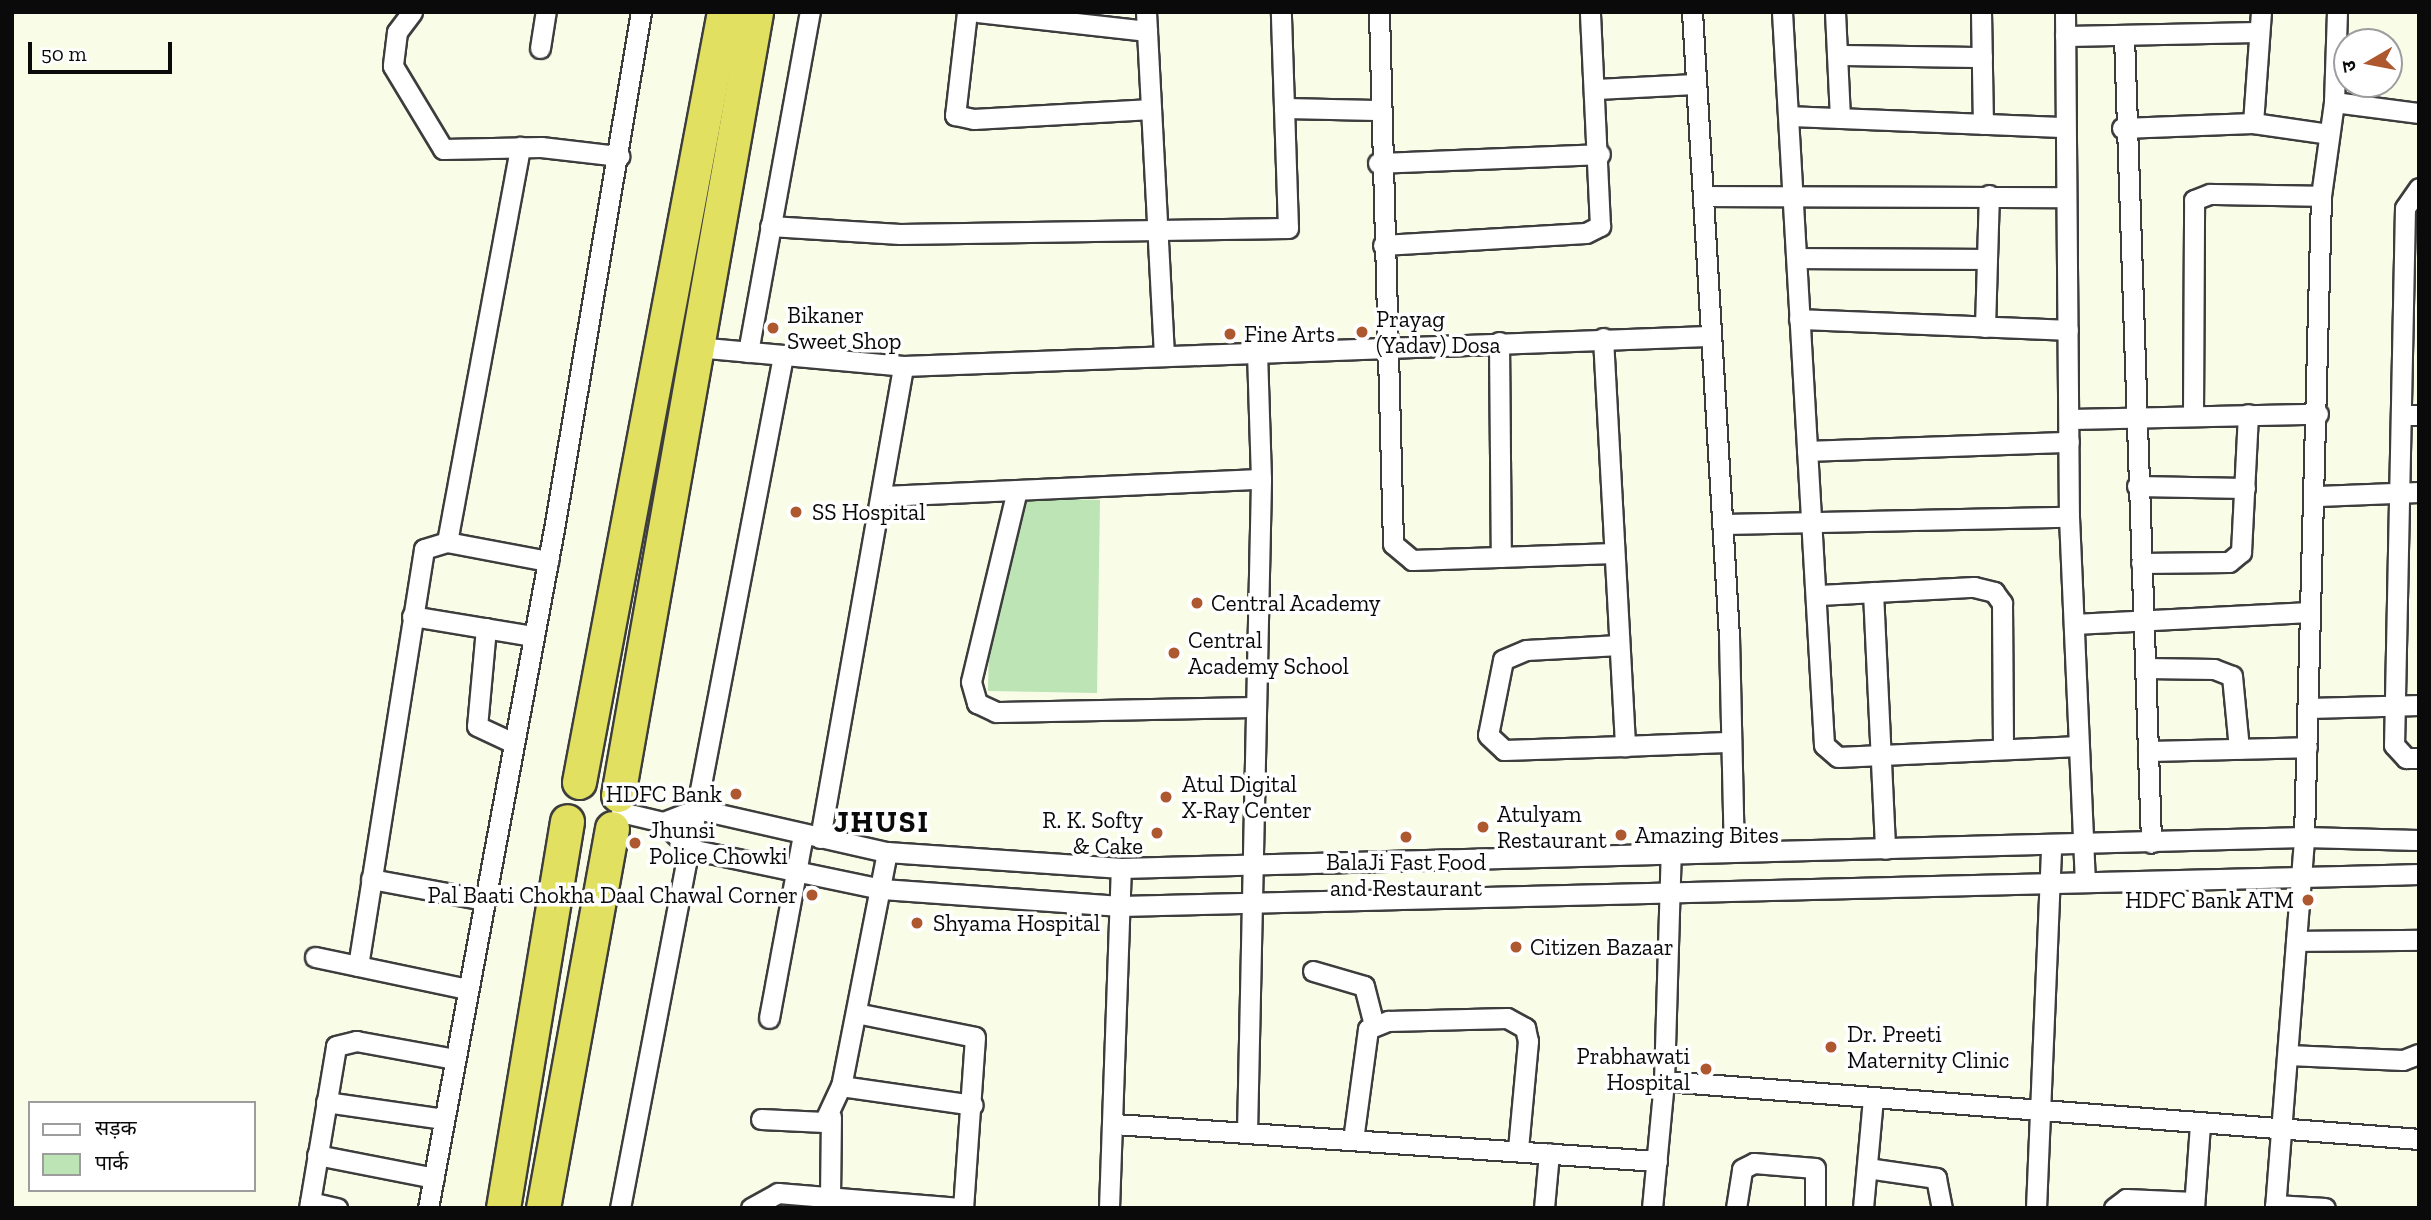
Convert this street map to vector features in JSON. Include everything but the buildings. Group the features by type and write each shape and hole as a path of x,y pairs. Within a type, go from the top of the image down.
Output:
{"highway":[{"path":"503,1208 567,821 564,804 579,782 724,12"},
{"path":"543,1208 617,811 756,12"},
{"path":"579,782 605,782 617,811"},
{"path":"567,821 588,836 617,811"}],"street":[{"path":"412,12 397,32 393,66 437,143 453,153 520,147 619,156"},
{"path":"540,48 546,12"},
{"path":"428,1208 548,561 619,156 641,12"},
{"path":"748,352 810,12"},
{"path":"967,12 955,115 974,119 1151,109"},
{"path":"978,12 1146,22 1164,354"},
{"path":"771,226 900,234 1289,229 1281,12"},
{"path":"1379,12 1378,163 1383,245 1383,348 1393,544 1412,560 1614,553"},
{"path":"1383,245 1595,231 1603,216 1590,12"},
{"path":"1692,12 1722,524 1734,851"},
{"path":"1782,12 1795,192 1810,523 1819,595 1824,745 1838,757 2003,747 2079,746"},
{"path":"1835,12 1840,118"},
{"path":"1981,12 1983,124"},
{"path":"2065,12 2069,517 2085,882"},
{"path":"2253,124 2260,12"},
{"path":"2325,1208 2275,1206 2304,837 2310,612 2318,496 2321,195 2334,102 2337,12"},
{"path":"2065,36 2259,32"},
{"path":"2124,36 2123,128 2151,843"},
{"path":"1838,55 1982,57"},
{"path":"1596,89 1695,84"},
{"path":"2334,102 2419,113"},
{"path":"1284,108 1377,110"},
{"path":"1788,116 2064,127"},
{"path":"2123,128 2253,124 2328,134"},
{"path":"447,542 520,147"},
{"path":"1378,163 1601,154"},
{"path":"2419,188 2405,208 2410,415 2398,493 2394,745 2406,758 2419,758"},
{"path":"1703,196 1795,192 2065,197"},
{"path":"2193,414 2194,200 2210,194 2321,195"},
{"path":"1985,327 1989,195"},
{"path":"1797,258 1987,258"},
{"path":"1799,319 2068,330"},
{"path":"696,347 903,366 1164,354 1709,336"},
{"path":"1603,338 1625,746"},
{"path":"1499,342 1502,557"},
{"path":"1247,1133 1261,478 1257,351"},
{"path":"620,1208 783,356"},
{"path":"769,1018 797,872 812,837 882,496 903,366"},
{"path":"2069,419 2133,414 2318,414"},
{"path":"2141,564 2235,560 2243,541 2248,414"},
{"path":"1807,451 2069,442"},
{"path":"882,496 1261,478"},
{"path":"2137,486 2245,488"},
{"path":"1017,490 971,682 977,703 996,712 1256,707"},
{"path":"2318,496 2419,492"},
{"path":"1722,524 2069,517"},
{"path":"358,966 424,548 447,542 548,561"},
{"path":"1873,592 1878,755 1885,849"},
{"path":"1819,595 1994,592 2001,603 2003,747"},
{"path":"2074,624 2310,612"},
{"path":"412,616 533,636"},
{"path":"486,628 477,726 513,743"},
{"path":"1619,645 1526,650 1503,660 1488,735 1504,750 1730,742"},
{"path":"2146,668 2214,669 2232,676 2239,749"},
{"path":"2309,708 2419,705"},
{"path":"2148,751 2307,747"},
{"path":"663,822 697,809 887,852 1121,869 1671,852 2051,845 2085,847 2304,837 2419,840"},
{"path":"617,811 663,822 690,849 881,889 1120,906 1669,889 2419,874"},
{"path":"2036,1208 2043,1112 2051,845"},
{"path":"830,1197 831,1116 841,1086 887,852"},
{"path":"1652,1208 1664,1081 1671,852"},
{"path":"1109,1208 1115,1124 1121,869"},
{"path":"371,879 484,900"},
{"path":"2296,941 2419,940"},
{"path":"315,957 467,989"},
{"path":"1313,971 1364,986 1374,1024 1360,1048 1353,1140"},
{"path":"751,1208 764,1196 802,1201 830,1197 961,1208 973,1105 975,1038 856,1013"},
{"path":"1374,1024 1517,1021 1528,1041 1518,1148"},
{"path":"337,1208 310,1205 333,1051 344,1041 455,1059"},
{"path":"2288,1055 2403,1060 2419,1054"},
{"path":"1664,1081 2200,1125 2419,1139"},
{"path":"841,1086 973,1105"},
{"path":"1863,1208 1873,1098"},
{"path":"326,1102 444,1119"},
{"path":"761,1118 811,1125 831,1116"},
{"path":"1115,1124 1518,1148 1657,1161"},
{"path":"2114,1208 2126,1199 2194,1205 2200,1125"},
{"path":"1544,1208 1549,1153"},
{"path":"317,1155 434,1178"},
{"path":"1736,1208 1742,1169 1754,1163 1815,1168 1815,1208"},
{"path":"1867,1168 1936,1178 1942,1208"}],"green space":[{"path":"1020,498 1100,500 1097,693 988,691 990,597"}],"place":[{"name":"Bikaner Sweet Shop","path":"773,328"},
{"name":"Prayag (Yadav) Dosa","path":"1362,332"},
{"name":"Fine Arts","path":"1230,334"},
{"name":"SS Hospital","path":"796,512"},
{"name":"Central Academy","path":"1197,603"},
{"name":"Central Academy School","path":"1174,653"},
{"name":"HDFC Bank","path":"736,794"},
{"name":"Atul Digital X-Ray Center","path":"1166,797"},
{"name":"Atulyam Restaurant","path":"1483,827"},
{"name":"R. K. Softy & Cake","path":"1157,833"},
{"name":"Amazing Bites","path":"1621,835"},
{"name":"BalaJi Fast Food and Restaurant","path":"1406,837"},
{"name":"Jhunsi Police Chowki","path":"635,843"},
{"name":"Pal Baati Chokha Daal Chawal Corner","path":"812,895"},
{"name":"HDFC Bank ATM","path":"2308,900"},
{"name":"Shyama Hospital","path":"917,923"},
{"name":"Citizen Bazaar","path":"1516,947"},
{"name":"Dr. Preeti Maternity Clinic","path":"1831,1047"},
{"name":"Prabhawati Hospital","path":"1706,1069"}],"district":[{"name":"JHUSI","path":"882,822"}]}
